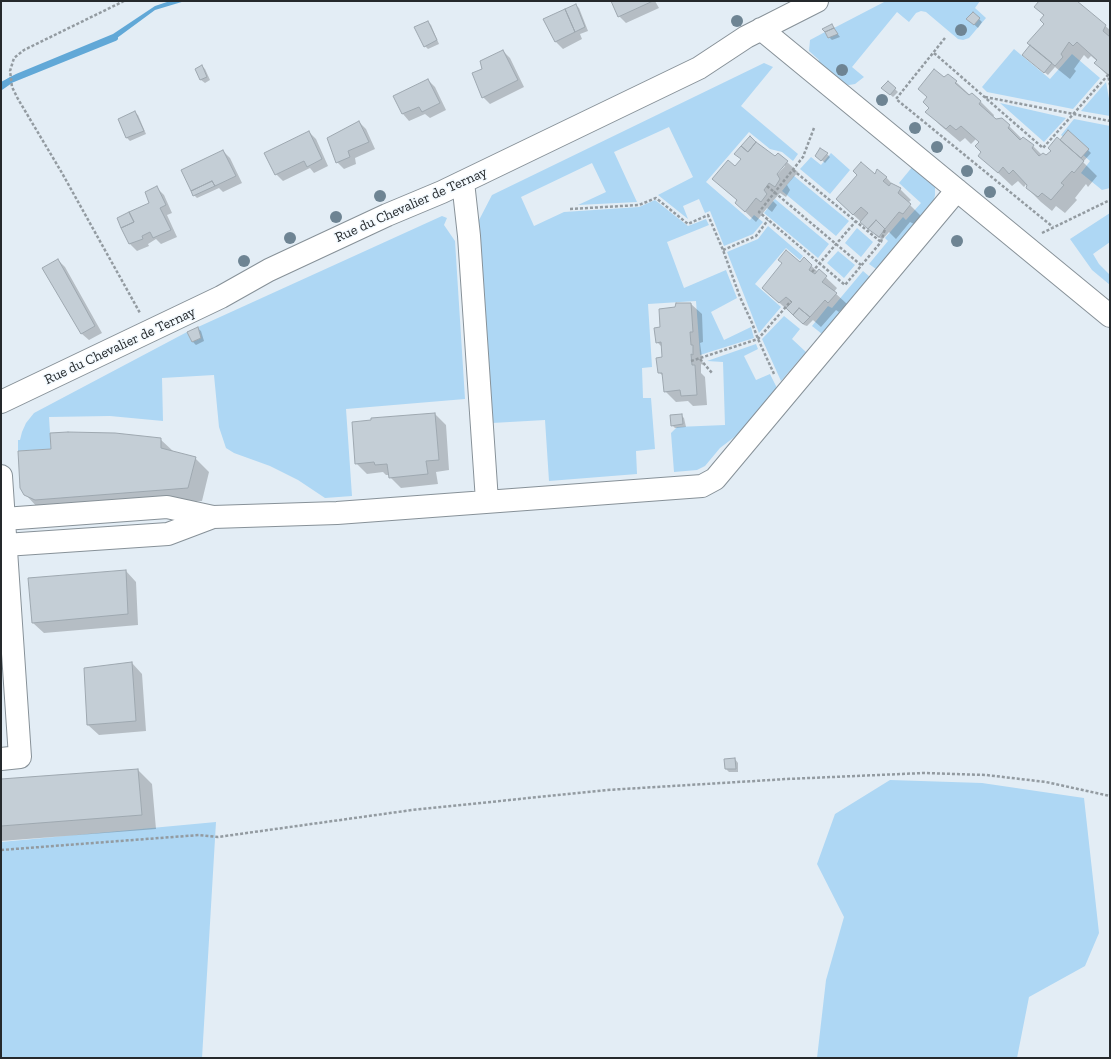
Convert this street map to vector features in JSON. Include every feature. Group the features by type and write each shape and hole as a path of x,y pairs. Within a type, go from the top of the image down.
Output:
{"street":[{"name":"Rue du Chevalier de Ternay","path":"1,402 221,297 269,270 387,215 428,199 699,68 746,37 818,1"},
{"path":"761,29 1110,316"},
{"path":"463,182 469,236 487,501"},
{"path":"4,519 167,507 213,517 337,513 702,486 715,479 957,190"},
{"path":"1,476 4,519 4,554 20,757 1,759"},
{"path":"4,554 168,534 213,517"}],"path":[{"path":"124,1 24,50 14,58 10,71 12,87 18,99 66,179 150,331"},
{"path":"945,38 896,99 1053,227"},
{"path":"934,53 1044,148 1108,74 1110,85"},
{"path":"984,97 1110,121"},
{"path":"814,128 803,157 759,212 845,285 881,242 885,229"},
{"path":"793,170 881,242"},
{"path":"767,186 881,281"},
{"path":"570,209 639,205 656,198 688,224 708,215 723,250 740,298 785,396"},
{"path":"1022,244 1053,227 1110,200"},
{"path":"723,250 756,236 768,220"},
{"path":"812,272 856,221"},
{"path":"692,361 758,339 791,301"},
{"path":"700,358 712,373"},
{"path":"1,850 199,835 218,838 412,810 591,791 787,779 924,773 986,775 1046,782 1110,796"}],"shaded area":[{"path":"170,1 185,1 155,10 117,38 45,65 1,86 1,82 16,74 113,34 155,6"},
{"path":"886,1 980,1 975,8 986,18 969,38 963,40 958,39 926,12 921,11 916,13 909,22 897,12 852,67 864,77 855,84 842,84 817,63 819,60 809,51 810,40 825,32 828,38 837,34 834,28"},
{"path":"1014,49 1050,79 1072,54 1100,78 1073,109 987,92 982,87"},
{"path":"764,63 773,67 741,106 798,154 793,161 782,152 770,149 749,132 706,182 750,220 754,215 763,222 753,234 724,246 710,211 705,213 699,199 683,206 688,219 658,195 693,177 669,127 614,152 637,202 578,205 606,192 592,163 521,197 534,226 564,212 639,207 655,200 688,226 706,219 709,225 667,242 684,288 726,270 737,298 711,312 724,340 751,327 754,338 700,355 696,301 648,304 652,367 642,368 643,398 651,398 655,449 636,451 637,474 549,481 545,420 492,423 478,222 492,195"},
{"path":"1106,82 1110,104 1110,116 1081,111"},
{"path":"1000,103 1066,118 1044,142"},
{"path":"1074,119 1110,126 1110,188 1102,190 1081,173 1090,161 1061,135"},
{"path":"831,153 850,170 830,194 800,169 811,157 821,165"},
{"path":"913,166 931,181 935,187 933,203 876,269 869,264 888,241 885,238 903,217 906,220 921,203 899,183"},
{"path":"794,176 849,221 836,236 782,191"},
{"path":"775,199 829,244 818,258 764,213"},
{"path":"1110,213 1110,242 1093,254 1099,264 1110,275 1110,285 1092,270 1070,239"},
{"path":"442,216 447,218 444,225 455,241 465,399 346,409 352,496 325,498 298,480 270,466 234,453 226,448 219,427 214,375 162,378 163,421 110,416 49,417 51,449 18,451 18,440 20,440 26,423 34,413 187,332 192,342 201,338 198,327"},
{"path":"768,226 803,256 800,260 786,248 755,284 781,307 759,333 727,252 758,239"},
{"path":"857,228 873,242 861,257 845,243"},
{"path":"838,251 855,265 844,278 827,263"},
{"path":"863,271 870,277 822,334 812,326 828,306 832,308"},
{"path":"784,316 800,329 792,339 806,352 781,381 762,339"},
{"path":"756,344 758,349 744,356 756,380 770,374 777,388 737,435 720,448 705,466 697,470 674,472 671,433 677,427 725,425 723,362 707,361"},
{"path":"890,780 982,783 1084,798 1099,933 1085,966 1029,997 1017,1058 817,1058 826,980 844,917 817,864 835,814"},
{"path":"216,822 202,1058 1,1058 1,842"}],"building":[{"path":"611,1 653,1 618,17"},
{"path":"1039,1 1077,1 1106,25 1103,31 1110,37 1110,76 1094,63 1097,60 1077,42 1073,46 1069,42 1061,54 1063,57 1055,66 1027,43 1044,24 1040,20 1044,15 1034,7"},
{"path":"576,4 585,27 575,32 565,9"},
{"path":"565,9 575,32 555,42 543,19"},
{"path":"973,12 980,18 974,25 966,19"},
{"path":"428,21 437,40 424,47 414,27"},
{"path":"832,24 834,28 825,32 822,29"},
{"path":"834,28 838,34 828,38 825,32"},
{"path":"1030,45 1052,63 1044,73 1022,55"},
{"path":"503,50 518,80 482,98 472,73 482,69 480,61"},
{"path":"202,65 207,77 200,80 195,69"},
{"path":"934,69 944,77 948,74 957,81 955,83 969,95 972,93 981,101 979,104 996,119 1002,118 1010,125 1008,128 1020,140 1023,137 1034,145 1032,148 1039,156 1043,153 1046,155 1051,151 1048,148 1057,137 1084,161 1074,173 1072,171 1061,183 1064,185 1051,200 1042,193 1038,197 1026,188 1027,185 1013,170 1009,174 1003,167 998,173 978,156 981,152 975,146 979,142 961,126 956,130 950,125 946,129 925,112 929,108 923,102 927,97 918,89"},
{"path":"428,79 440,103 422,112 419,107 402,114 393,96"},
{"path":"888,81 896,88 890,95 881,88"},
{"path":"135,111 144,131 126,138 118,119"},
{"path":"359,121 369,142 348,151 350,157 336,163 327,138"},
{"path":"1068,130 1089,149 1081,158 1060,140"},
{"path":"309,131 322,159 307,167 304,161 275,175 264,153"},
{"path":"750,136 756,142 748,152 741,146"},
{"path":"756,142 775,156 778,153 788,161 777,174 780,179 775,187 769,183 764,190 767,194 761,202 756,198 745,212 735,203 737,200 712,179 728,160 735,166 741,159 734,154 741,146 748,152"},
{"path":"820,148 828,153 821,161 815,156"},
{"path":"223,150 236,176 215,186 212,181 191,191 181,170"},
{"path":"861,162 875,174 877,169 887,177 883,181 889,186 891,183 901,188 898,193 911,204 903,214 899,212 885,229 876,220 868,229 860,222 868,213 861,207 853,215 836,199 857,175 853,171"},
{"path":"212,181 215,186 193,196 191,191"},
{"path":"157,186 166,205 160,208 171,230 153,238 150,232 142,236 143,239 129,244 121,228 134,222 129,212 149,203 145,192"},
{"path":"129,212 134,222 121,228 117,218"},
{"path":"876,220 885,229 879,237 868,229"},
{"path":"786,250 800,262 804,257 812,265 809,270 815,274 819,269 827,276 822,282 837,293 828,303 825,300 810,317 799,308 793,315 786,308 792,302 791,301 786,297 779,303 762,288 782,263 778,260"},
{"path":"58,259 95,326 81,334 42,268"},
{"path":"676,303 691,303 693,332 690,332 691,345 693,345 693,355 691,354 692,365 695,365 697,395 681,396 680,390 664,392 662,373 658,373 656,358 662,357 661,342 656,343 654,328 660,327 659,309 675,307"},
{"path":"799,308 810,317 803,324 793,315"},
{"path":"198,327 201,338 192,342 187,332"},
{"path":"435,413 439,460 426,461 428,474 389,478 387,464 375,465 374,462 355,464 352,422 371,420 371,418"},
{"path":"682,414 683,424 671,426 670,415"},
{"path":"50,433 115,433 161,438 161,448 196,457 188,488 35,500 24,495 20,488 18,451 51,449"},
{"path":"126,570 128,614 32,623 28,578"},
{"path":"132,662 136,721 87,725 84,668"},
{"path":"735,758 736,769 725,769 724,759"},
{"path":"138,769 142,815 1,826 1,779"}],"waterway":[{"path":"1,87 11,80 115,38"}]}
